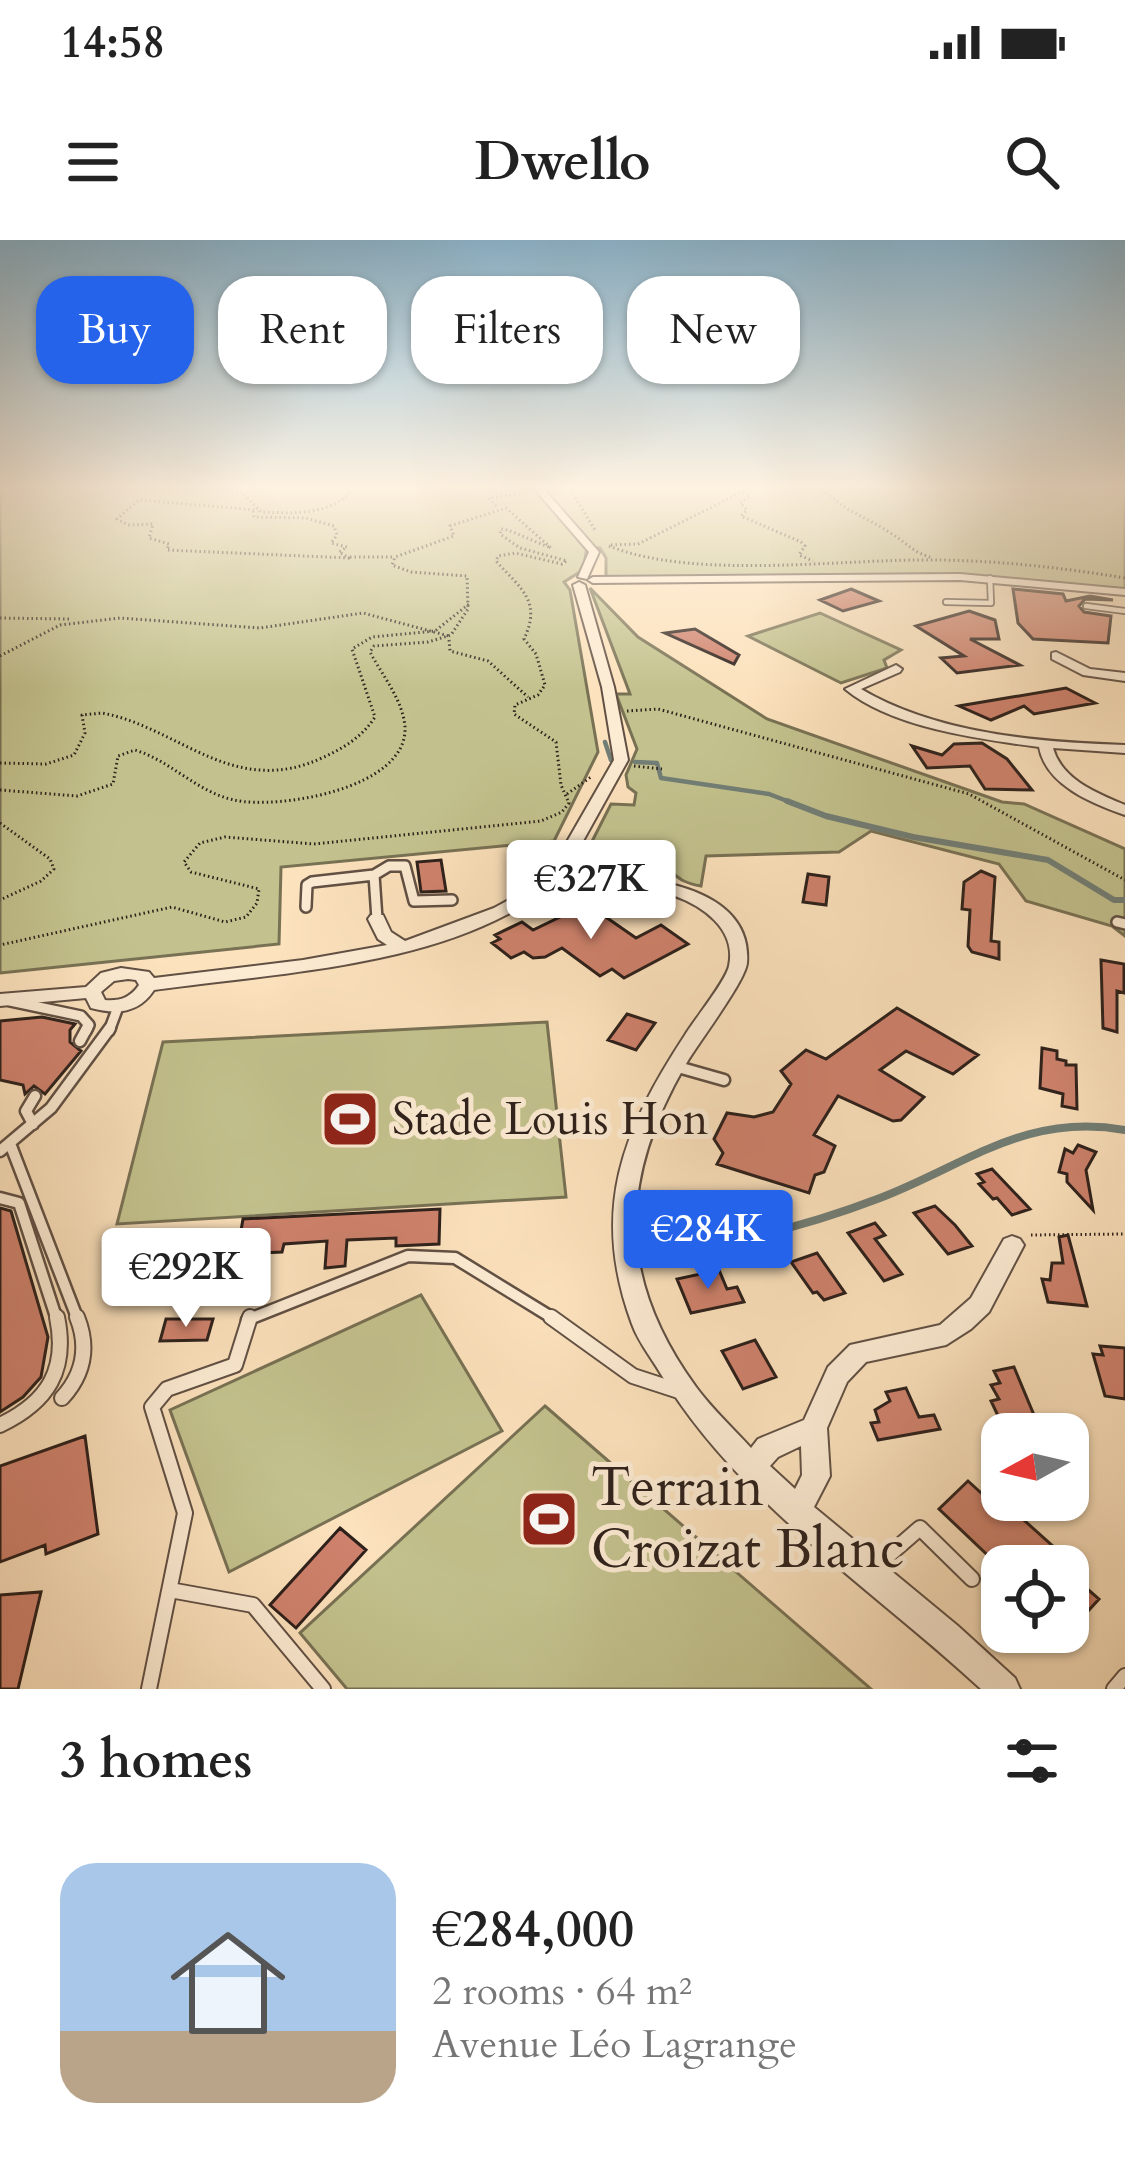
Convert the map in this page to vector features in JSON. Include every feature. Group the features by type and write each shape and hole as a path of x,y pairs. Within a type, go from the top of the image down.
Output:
{"street":[{"path":"552,882 621,760 585,580 593,554"},
{"path":"585,580 990,578 1125,592"},
{"path":"1056,656 1087,672 1125,677"},
{"path":"896,669 851,689 885,706 965,730 1125,749"},
{"path":"1045,743 1053,767 1125,810"},
{"path":"92,992 98,1004 118,1007 136,1001 148,985 289,970 402,947 497,913 552,882 639,882 715,909 733,926 741,947 738,967 678,1066 630,1166 620,1232 632,1298 651,1342 682,1392 751,1468 955,1639 1004,1689"},
{"path":"377,919 384,935 402,947"},
{"path":"2,1000 92,992 100,981 127,972 142,976 148,985"},
{"path":"799,1508 816,1475 814,1428 837,1375 859,1353 946,1334 980,1305 1012,1245"},
{"path":"751,1468 768,1448 814,1428"}],"lane":[{"path":"946,602 991,602 990,578"},
{"path":"1086,606 1125,611"},
{"path":"306,908 307,885 312,882 374,875 389,866 405,866 414,901 452,900"},
{"path":"374,875 377,919"},
{"path":"2,1000 81,1016 89,1024 80,1041"},
{"path":"62,1398 75,1384 87,1343 5,1148 33,1124 107,1034 118,1007"},
{"path":"678,1066 724,1080"},
{"path":"33,1124 26,1111 35,1096"},
{"path":"0,1198 20,1203 63,1345 60,1370 49,1385 26,1413 0,1425"},
{"path":"149,1689 185,1513 152,1407 167,1389 235,1365 248,1318 408,1256 455,1258 575,1332 633,1376 682,1392"},
{"path":"871,1571 920,1528 972,1579"},
{"path":"170,1589 253,1605 323,1689"},
{"path":"1114,1689 1125,1676"}],"path":[{"path":"249,554 349,558 405,554"},
{"path":"342,554 349,558"},
{"path":"0,945 172,907 225,922 246,917 257,903 259,889 191,872 184,862 200,843 225,837 314,844 541,820 562,812 568,803 556,742 514,714 515,705 545,685 536,654 524,639 533,611 530,598 496,561 498,556 511,554"},
{"path":"517,554 562,565 567,561 540,554"},
{"path":"628,554 703,563 940,560 1042,565 1125,578"},
{"path":"800,554 814,561"},
{"path":"917,554 940,560"},
{"path":"0,790 79,796 105,791 116,780 118,756 135,750 238,802 268,804 329,795 356,785 398,749 405,734 403,717 370,652 374,646 450,638 461,630 470,603 467,576 403,571 392,565 395,557"},
{"path":"0,764 43,767 71,759 82,748 86,728 82,715 108,711 228,765 252,771 303,766 355,739 375,717 352,649 373,638 435,631 470,603"},
{"path":"0,618 131,617 254,629 336,614 374,614 450,638"},
{"path":"0,656 34,631 73,619"},
{"path":"450,638 450,650 488,661 529,698"},
{"path":"613,712 658,709 969,794 1125,880"},
{"path":"631,766 659,769"},
{"path":"567,794 583,779 605,778"},
{"path":"0,823 50,859 54,869 0,900"},
{"path":"1012,1245 1028,1235 1125,1234"}],"shaded area":[{"path":"0,554 586,554 583,570 564,582 570,590 598,752 554,841 281,867 279,944 0,973"},
{"path":"603,554 1125,554 1125,589 940,574 606,578"},
{"path":"590,588 638,637 767,719 1002,802 1024,804 1125,849 1125,936 1112,926 1026,901 999,864 871,831 839,852 706,856 701,886 638,859 578,869 611,804 634,805 636,793 628,787 626,775 637,749 616,694 630,694"},
{"path":"820,613 901,650 884,660 887,668 841,683 748,636"},
{"name":"Stade Louis Hon","path":"547,1022 566,1197 117,1224 163,1042"},
{"path":"421,1295 502,1431 229,1572 170,1410"},
{"name":"Terrain Croizat Blanc","path":"545,1406 871,1689 347,1689 300,1633"}],"building":[{"path":"851,589 879,601 843,611 820,600"},
{"path":"1013,589 1063,594 1066,601 1090,596 1113,600 1085,599 1079,606 1084,612 1111,616 1108,643 1033,639 1018,623"},
{"path":"969,611 995,620 999,639 970,639 1020,665 957,673 941,658 964,656 916,626"},
{"path":"695,629 739,655 734,664 665,633"},
{"path":"1066,688 1095,703 1034,714 1024,706 991,720 959,706"},
{"path":"982,743 1007,759 1032,790 985,789 970,766 927,768 912,746 942,755 954,744"},
{"path":"441,860 446,891 421,892 417,862"},
{"path":"981,871 995,877 991,941 999,942 999,959 972,952 968,946 970,910 962,909 964,882"},
{"path":"808,874 829,877 826,905 803,902"},
{"path":"587,904 636,938 661,925 688,944 624,978 612,969 600,976 562,948 545,957 533,958 524,952 511,958 492,943 500,939 495,935 522,922 533,930"},
{"path":"1101,960 1124,964 1124,993 1117,991 1117,1032 1103,1028"},
{"path":"897,1008 978,1055 953,1074 906,1051 880,1070 924,1097 901,1120 893,1121 838,1096 814,1135 835,1146 809,1193 717,1164 723,1153 714,1139 727,1113 754,1117 773,1112 791,1084 781,1071 806,1050 826,1059"},
{"path":"627,1014 655,1023 636,1050 608,1040"},
{"path":"42,1017 75,1024 70,1042 81,1051 45,1094 34,1086 25,1094 23,1085 0,1080 0,1021"},
{"path":"1042,1048 1057,1051 1057,1059 1066,1065 1076,1065 1077,1109 1062,1106 1063,1094 1040,1088"},
{"path":"1078,1145 1096,1152 1086,1170 1093,1210 1067,1182 1067,1174 1059,1172 1065,1149 1073,1153"},
{"path":"992,1169 1030,1209 1012,1215 993,1199 979,1184 984,1182 977,1174"},
{"path":"935,1206 972,1246 948,1254 914,1213"},
{"path":"0,1208 11,1211 48,1337 41,1377 0,1412"},
{"path":"440,1209 439,1244 396,1246 396,1238 347,1240 345,1266 325,1268 327,1241 284,1244 282,1252 237,1254 243,1219"},
{"path":"875,1223 885,1235 875,1239 902,1274 884,1281 848,1233"},
{"path":"1068,1235 1087,1306 1048,1302 1042,1279 1050,1280 1052,1263 1063,1263 1059,1237"},
{"path":"817,1253 845,1293 824,1300 813,1293 791,1262"},
{"path":"719,1270 727,1289 737,1287 744,1302 691,1313 677,1279"},
{"path":"166,1319 213,1319 207,1340 160,1341"},
{"path":"755,1340 776,1377 743,1389 722,1351"},
{"path":"1100,1346 1125,1348 1125,1399 1105,1396 1093,1354 1103,1355"},
{"path":"1014,1367 1033,1413 997,1413 991,1401 999,1399 991,1385 1000,1383 994,1371"},
{"path":"906,1388 919,1417 934,1415 940,1429 878,1440 871,1423 879,1422 875,1410 890,1401 886,1392"},
{"path":"85,1436 98,1534 46,1554 45,1545 0,1562 0,1466"},
{"path":"968,1481 981,1493 981,1521 1025,1521 1052,1545 981,1545 981,1549 939,1509"},
{"path":"340,1528 366,1550 296,1628 270,1605"},
{"path":"1089,1590 1099,1599 1089,1610"},
{"path":"41,1592 18,1689 0,1689 0,1595"}],"waterway":[{"path":"605,742 611,760"},
{"path":"635,762 657,763 661,778 769,794 795,804"},
{"path":"787,801 826,816 913,837 1048,860 1114,900 1125,900"},
{"path":"646,1252 736,1240 823,1218 1027,1135 1090,1126 1125,1130"}],"place":[{"name":"Stade Louis Hon","path":"350,1119"},
{"name":"Terrain Croizat Blanc","path":"549,1519"}]}
